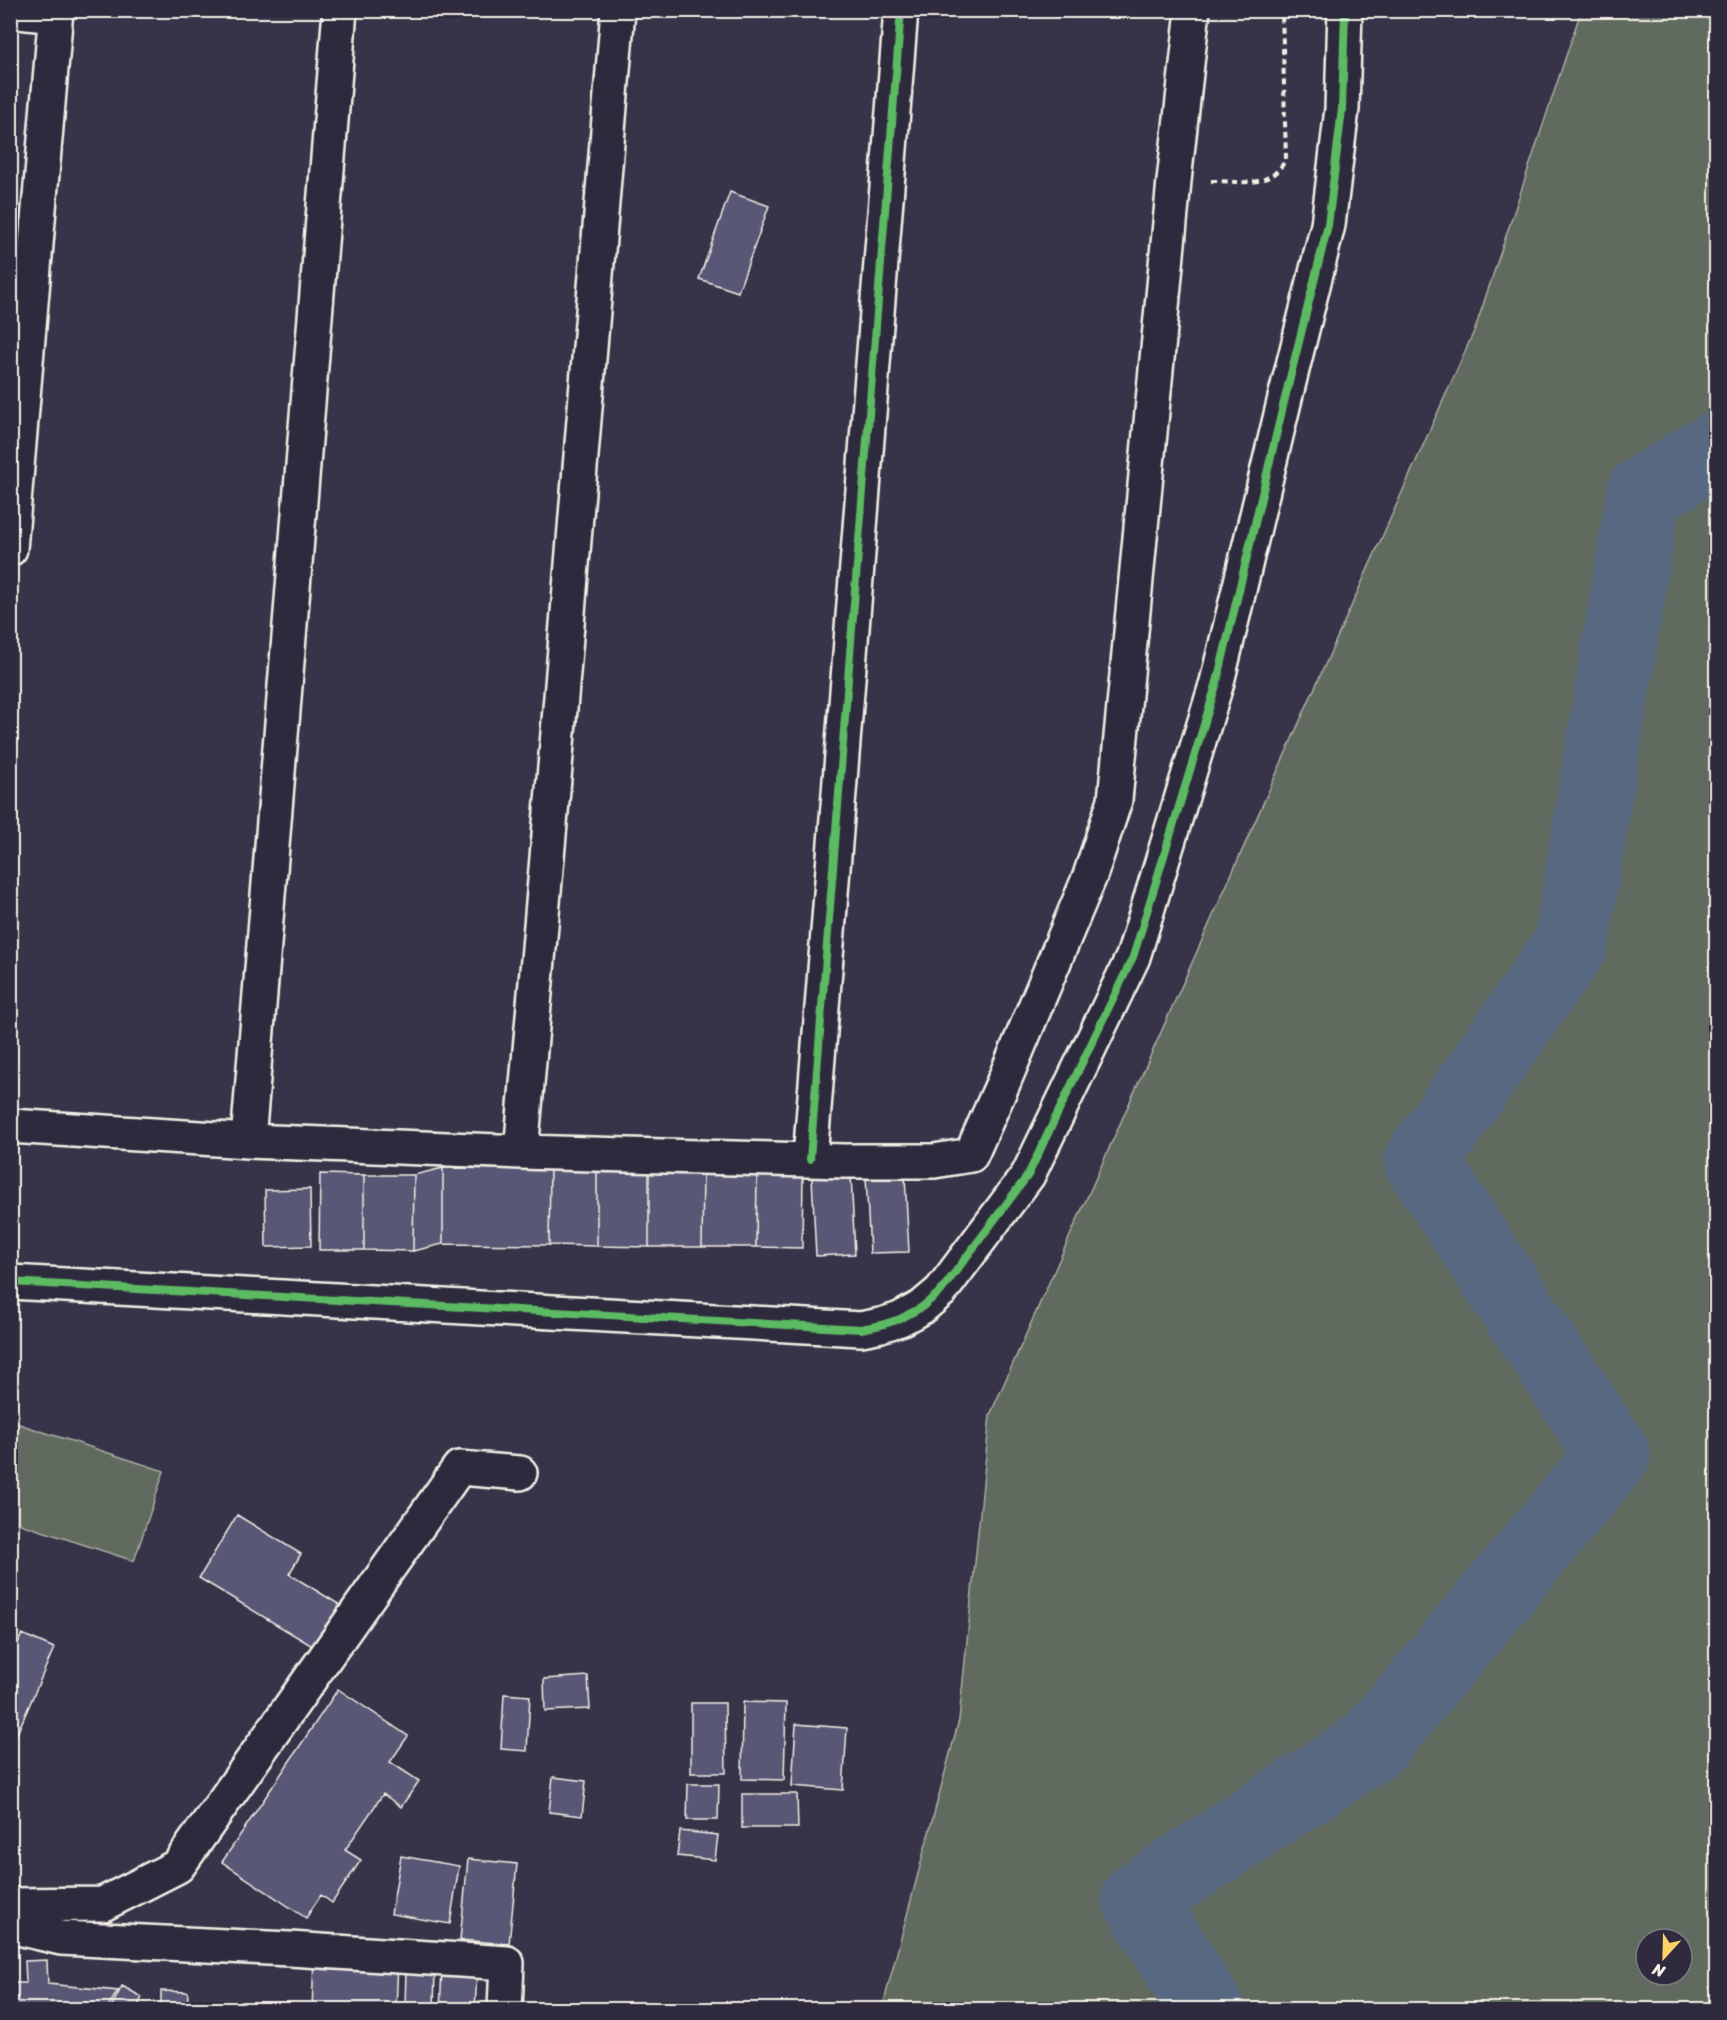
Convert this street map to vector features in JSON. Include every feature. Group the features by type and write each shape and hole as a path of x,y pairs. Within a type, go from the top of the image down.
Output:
{"street":[{"path":"248,1141 340,10"},
{"path":"521,1152 618,10"},
{"path":"810,1159 901,10"},
{"path":"10,1126 248,1141 521,1152 844,1161 934,1161 971,1155 1090,876 1115,800 1174,181 1193,10"},
{"path":"10,1282 861,1329 900,1319 922,1307 941,1291 1028,1176 1133,957 1217,682 1328,225 1342,109 1345,10"},
{"path":"10,11 56,13 21,298 10,549"},
{"path":"10,1905 103,1904 178,1866 459,1468 520,1473"},
{"path":"10,1926 61,1938 290,1949 507,1963 506,2010"}],"path":[{"path":"1174,181 1263,181 1273,177 1280,169 1286,159 1282,10"}],"green space":[{"path":"1581,11 1716,11 1716,2009 882,2009 959,1720 990,1415 1475,329"},
{"path":"16,1423 164,1471 134,1561 11,1521 11,1441"}],"building":[{"path":"730,192 769,206 738,292 699,279"},
{"path":"443,1168 443,1244 413,1251 414,1175"},
{"path":"443,1168 550,1169 549,1245 443,1244"},
{"path":"550,1169 597,1170 597,1246 549,1245"},
{"path":"597,1170 649,1170 649,1247 597,1246"},
{"path":"649,1170 703,1171 702,1247 649,1247"},
{"path":"703,1171 757,1172 756,1247 702,1247"},
{"path":"757,1172 803,1172 802,1248 756,1247"},
{"path":"320,1174 364,1175 364,1250 319,1250"},
{"path":"364,1175 414,1175 413,1251 364,1250"},
{"path":"851,1175 855,1254 816,1256 812,1178"},
{"path":"905,1176 909,1252 870,1253 866,1177"},
{"path":"310,1189 311,1246 266,1247 265,1190"},
{"path":"237,1515 301,1554 289,1574 345,1608 319,1650 199,1578"},
{"path":"22,1634 54,1648 10,1750 10,1660"},
{"path":"588,1676 590,1709 545,1711 544,1679"},
{"path":"338,1689 408,1736 390,1762 419,1781 401,1807 383,1794 345,1850 361,1860 332,1903 321,1895 306,1918 222,1862"},
{"path":"504,1694 530,1696 527,1751 501,1749"},
{"path":"743,1702 786,1703 784,1780 742,1779"},
{"path":"691,1703 725,1703 726,1773 691,1773"},
{"path":"796,1724 847,1728 843,1790 792,1786"},
{"path":"553,1777 586,1781 582,1816 549,1812"},
{"path":"688,1784 719,1784 718,1820 687,1820"},
{"path":"742,1794 797,1794 798,1828 742,1828"},
{"path":"680,1831 718,1835 715,1860 677,1856"},
{"path":"401,1856 459,1866 450,1924 391,1914"},
{"path":"468,1859 517,1864 509,1944 460,1940"},
{"path":"314,1957 398,1961 396,2010 312,2010"},
{"path":"47,1960 48,1984 118,1991 106,2010 10,2010 10,1983 26,1983 25,1961"},
{"path":"406,1968 435,1969 434,2010 405,2010"},
{"path":"442,1969 477,1971 475,2010 440,2010"},
{"path":"122,1986 142,1997 136,2010 110,2010"},
{"path":"161,1991 188,1992 187,2010 161,2010"}],"waterway":[{"path":"1207,2010 1139,1898 1372,1745 1613,1455 1421,1161 1571,944 1644,493 1716,449"}],"cycle path":[{"path":"810,1159 901,10"},
{"path":"10,1282 861,1329 900,1319 922,1307 941,1291 1028,1175 1133,957 1217,682 1328,225 1342,109 1345,10"}]}
